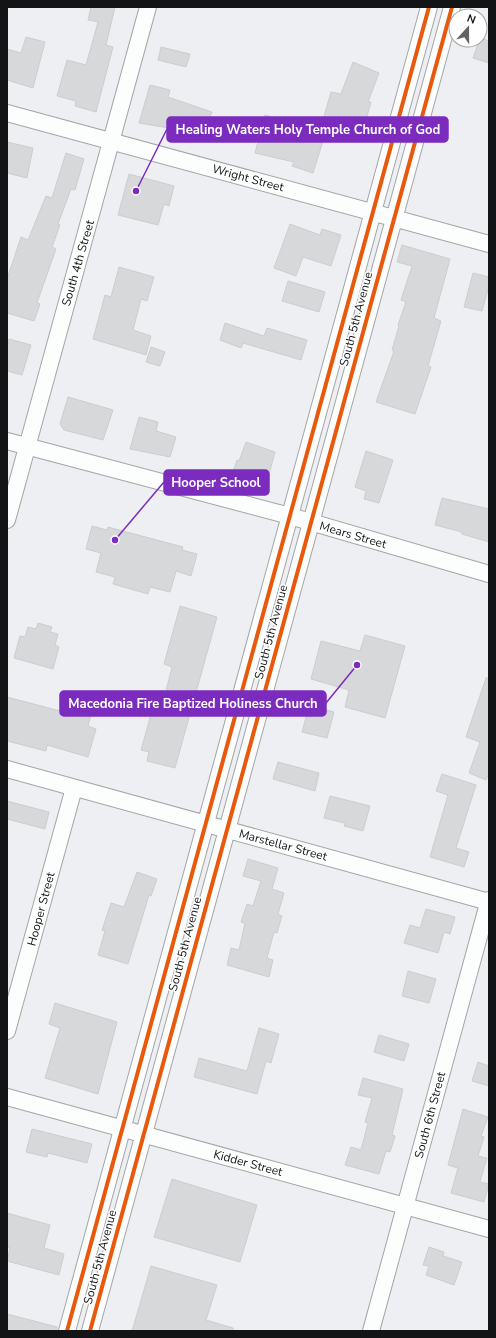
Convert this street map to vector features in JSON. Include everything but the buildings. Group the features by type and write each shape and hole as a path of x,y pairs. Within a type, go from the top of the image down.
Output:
{"street":[{"name":"South 4th Street","path":"7,520 148,7"},
{"name":"South 5th Avenue","path":"67,1331 429,7"},
{"name":"South 5th Avenue","path":"90,1331 452,7"},
{"name":"Wright Street","path":"7,113 395,217 489,244"},
{"name":"Mears Street","path":"7,441 290,516 489,574"},
{"name":"Marstellar Street","path":"7,769 489,901"},
{"name":"Hooper Street","path":"7,1031 74,788"},
{"name":"South 6th Street","path":"371,1331 489,901"},
{"name":"Kidder Street","path":"7,1097 489,1230"}],"cycle path":[{"path":"67,1331 429,7"},
{"path":"90,1331 452,7"}],"place":[{"name":"Healing Waters Holy Temple Church of God","path":"136,191"},
{"name":"Hooper School","path":"115,540"},
{"name":"Macedonia Fire Baptized Holiness Church","path":"357,665"}]}
